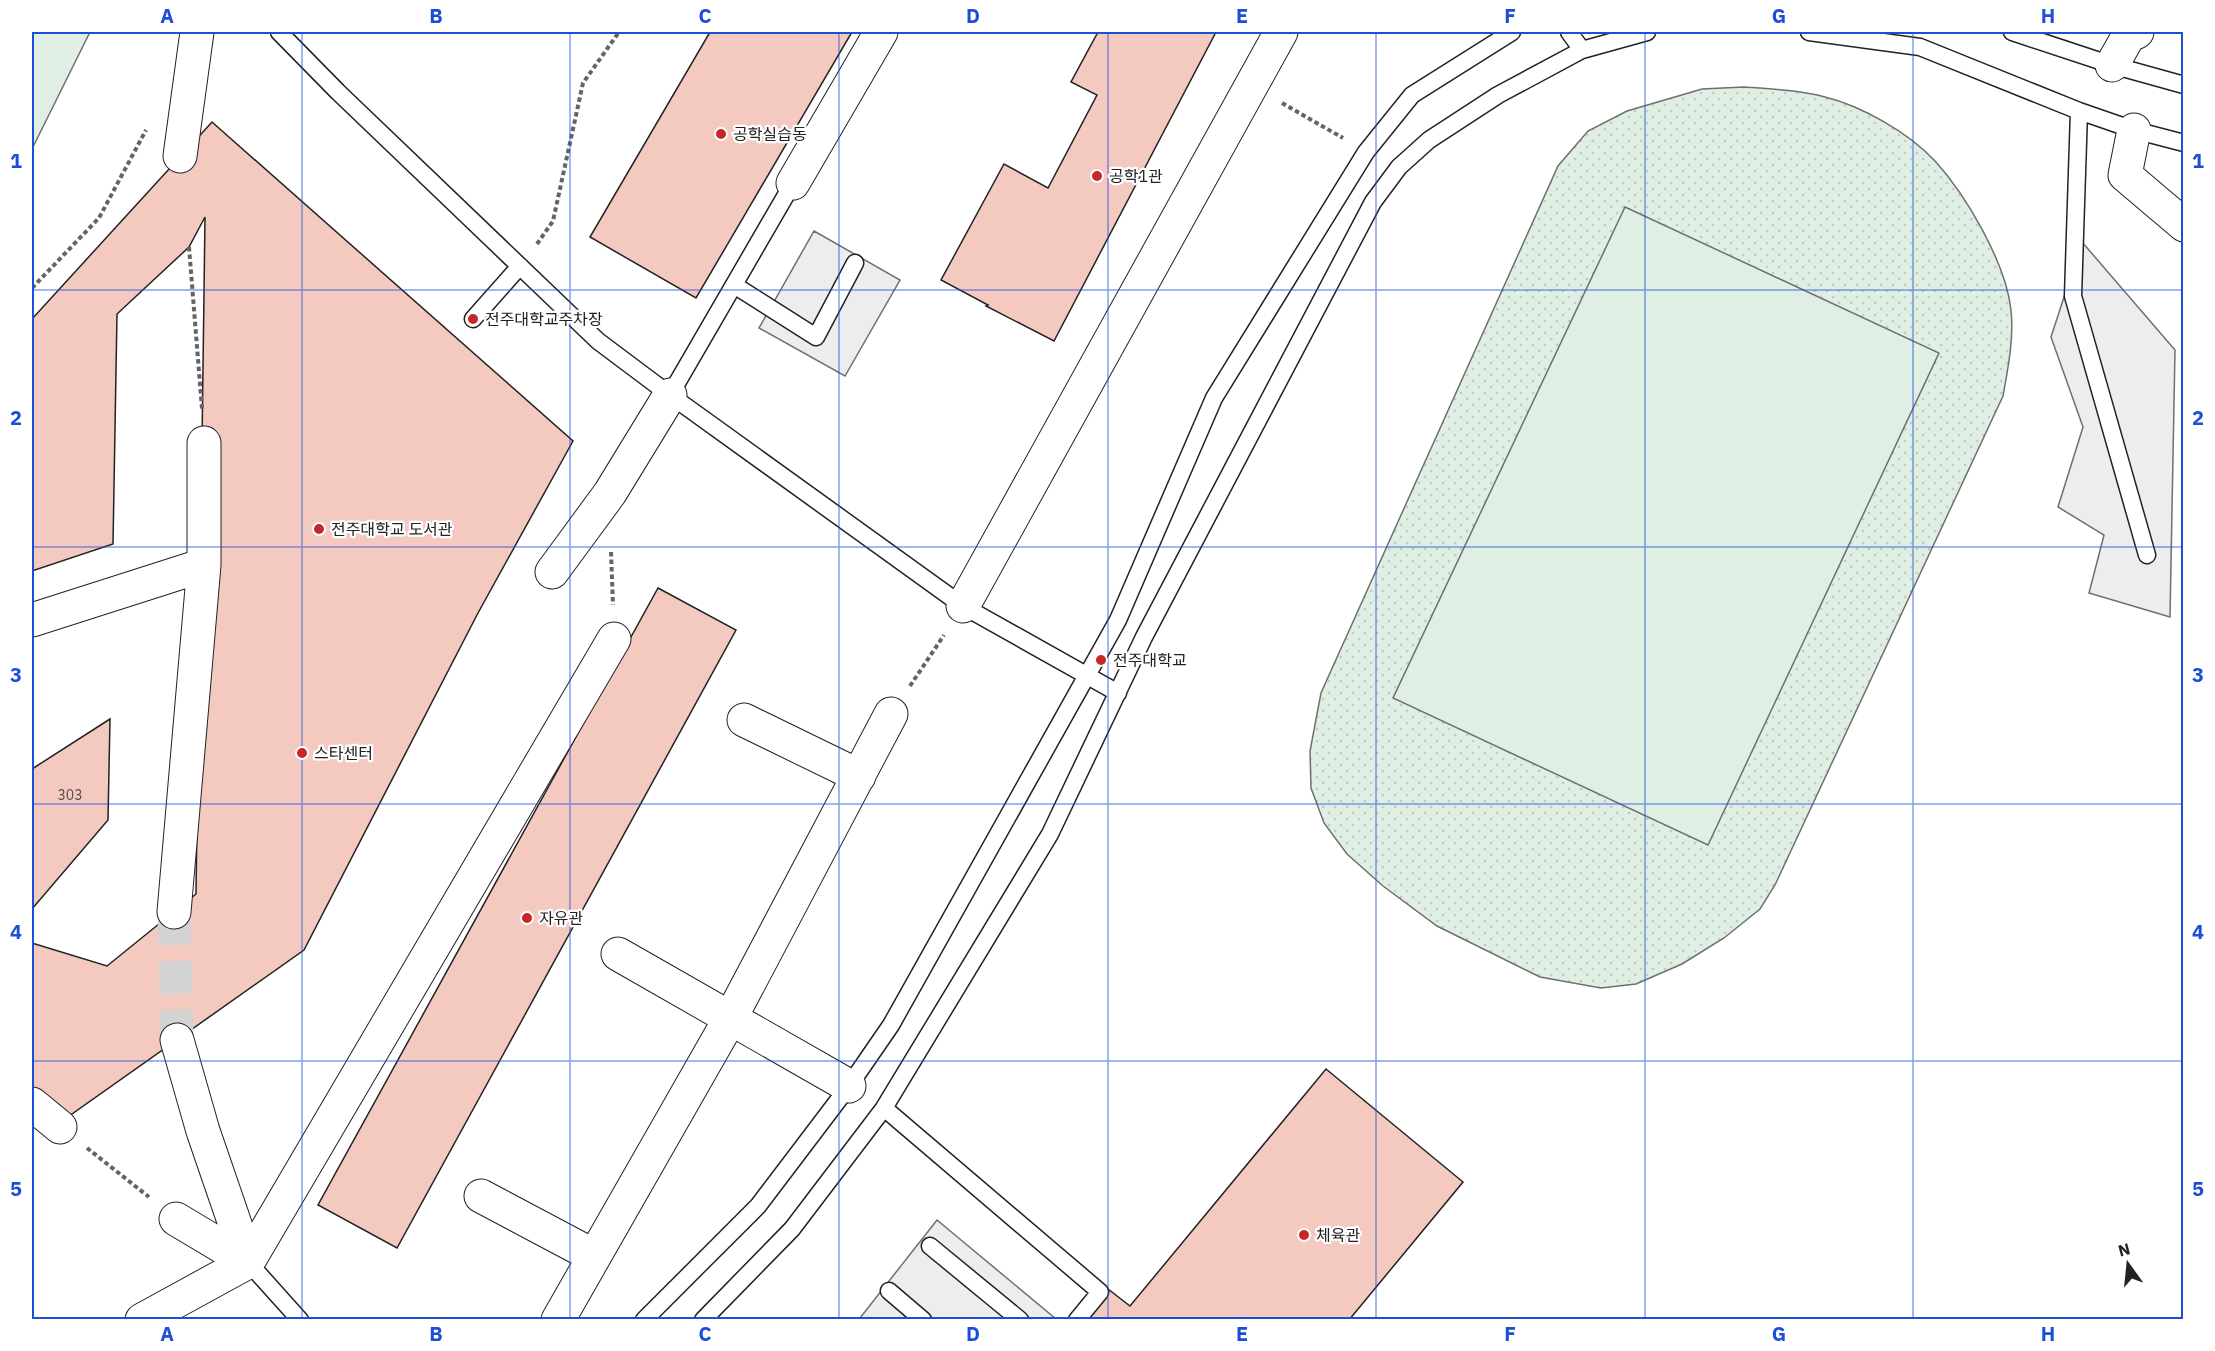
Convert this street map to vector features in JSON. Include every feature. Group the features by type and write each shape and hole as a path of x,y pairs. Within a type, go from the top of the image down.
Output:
{"street":[{"path":"180,156 197,32"},
{"path":"793,183 881,32"},
{"path":"963,606 1281,32"},
{"path":"2112,65 2129,35 2137,32"},
{"path":"2134,130 2125,175 2184,225"},
{"path":"552,572 610,493 670,395"},
{"path":"174,912 204,565 204,443"},
{"path":"32,620 204,565"},
{"path":"142,1320 248,1262 614,639"},
{"path":"558,1320 731,1017 891,714"},
{"path":"744,720 859,776"},
{"path":"618,954 849,1086"},
{"path":"177,1040 203,1131 248,1262"},
{"path":"32,1104 60,1126"},
{"path":"481,1196 594,1256"},
{"path":"176,1219 248,1262"}],"lane":[{"path":"279,32 338,92 598,341 963,606 1118,693"},
{"path":"644,1320 758,1206 849,1086 891,1025 1118,620 1214,398 1366,152 1412,95 1512,32"},
{"path":"1569,32 1582,50"},
{"path":"703,1320 792,1229 884,1108 1050,834 1144,637 1373,201 1399,167 1429,140 1498,95 1582,50 1647,32"},
{"path":"1809,32 1920,47 2079,111 2134,130 2184,143"},
{"path":"2012,32 2112,65 2184,85"},
{"path":"2079,111 2073,296 2147,555"},
{"path":"670,395 793,183"},
{"path":"734,285 816,338 855,263"},
{"path":"473,319 520,266"},
{"path":"884,1108 1100,1292 1077,1320"},
{"path":"930,1246 1020,1320"},
{"path":"248,1262 300,1320"},
{"path":"890,1291 923,1320"}],"path":[{"path":"520,266 553,221 583,83 619,32"},
{"path":"1251,85 1366,152"},
{"path":"32,288 99,218 148,125"},
{"path":"189,247 204,443"},
{"path":"611,549 614,639"},
{"path":"891,714 963,606"},
{"path":"60,1126 176,1219"}],"green space":[{"path":"32,32 90,32 32,149"},
{"path":"1744,87 1805,93 1854,107 1912,140 1947,175 1983,231 2008,291 2012,332 2003,396 1775,885 1760,909 1724,938 1682,964 1636,984 1601,988 1540,977 1437,926 1383,886 1347,854 1324,823 1311,788 1310,751 1321,693 1558,166 1588,131 1627,111 1702,89"},
{"path":"1625,207 1939,353 1708,845 1393,698"}],"shaded area":[{"path":"814,231 900,280 845,376 759,328"},
{"path":"2082,242 2175,350 2170,617 2089,593 2104,535 2058,507 2083,427 2051,337"},
{"path":"937,1220 1056,1319 860,1318"}],"building":[{"name":"공학실습동","path":"710,32 852,32 696,298 590,237"},
{"name":"공학1관","path":"1098,32 1216,32 1054,341 941,280 1004,164 1048,188 1097,95 1071,82"},
{"name":"스타센터","path":"212,122 573,441 478,613 304,950 62,1121 32,1090 32,943 107,966 196,894 205,217 189,247 117,314 113,544 32,571 32,319"},
{"name":"자유관","path":"658,588 736,630 397,1248 318,1205"},
{"path":"110,719 108,820 32,909 32,769"},
{"name":"체육관","path":"1326,1069 1463,1182 1349,1320 1085,1320 1108,1289 1130,1306"}],"tunnel":[{"path":"174,912 177,1040"}],"place":[{"name":"공학실습동","path":"721,134"},
{"name":"공학1관","path":"1097,176"},
{"name":"전주대학교주차장","path":"473,319"},
{"name":"전주대학교 도서관","path":"319,529"},
{"name":"전주대학교","path":"1101,660"},
{"name":"스타센터","path":"302,753"},
{"name":"자유관","path":"527,918"},
{"name":"체육관","path":"1304,1235"}]}
